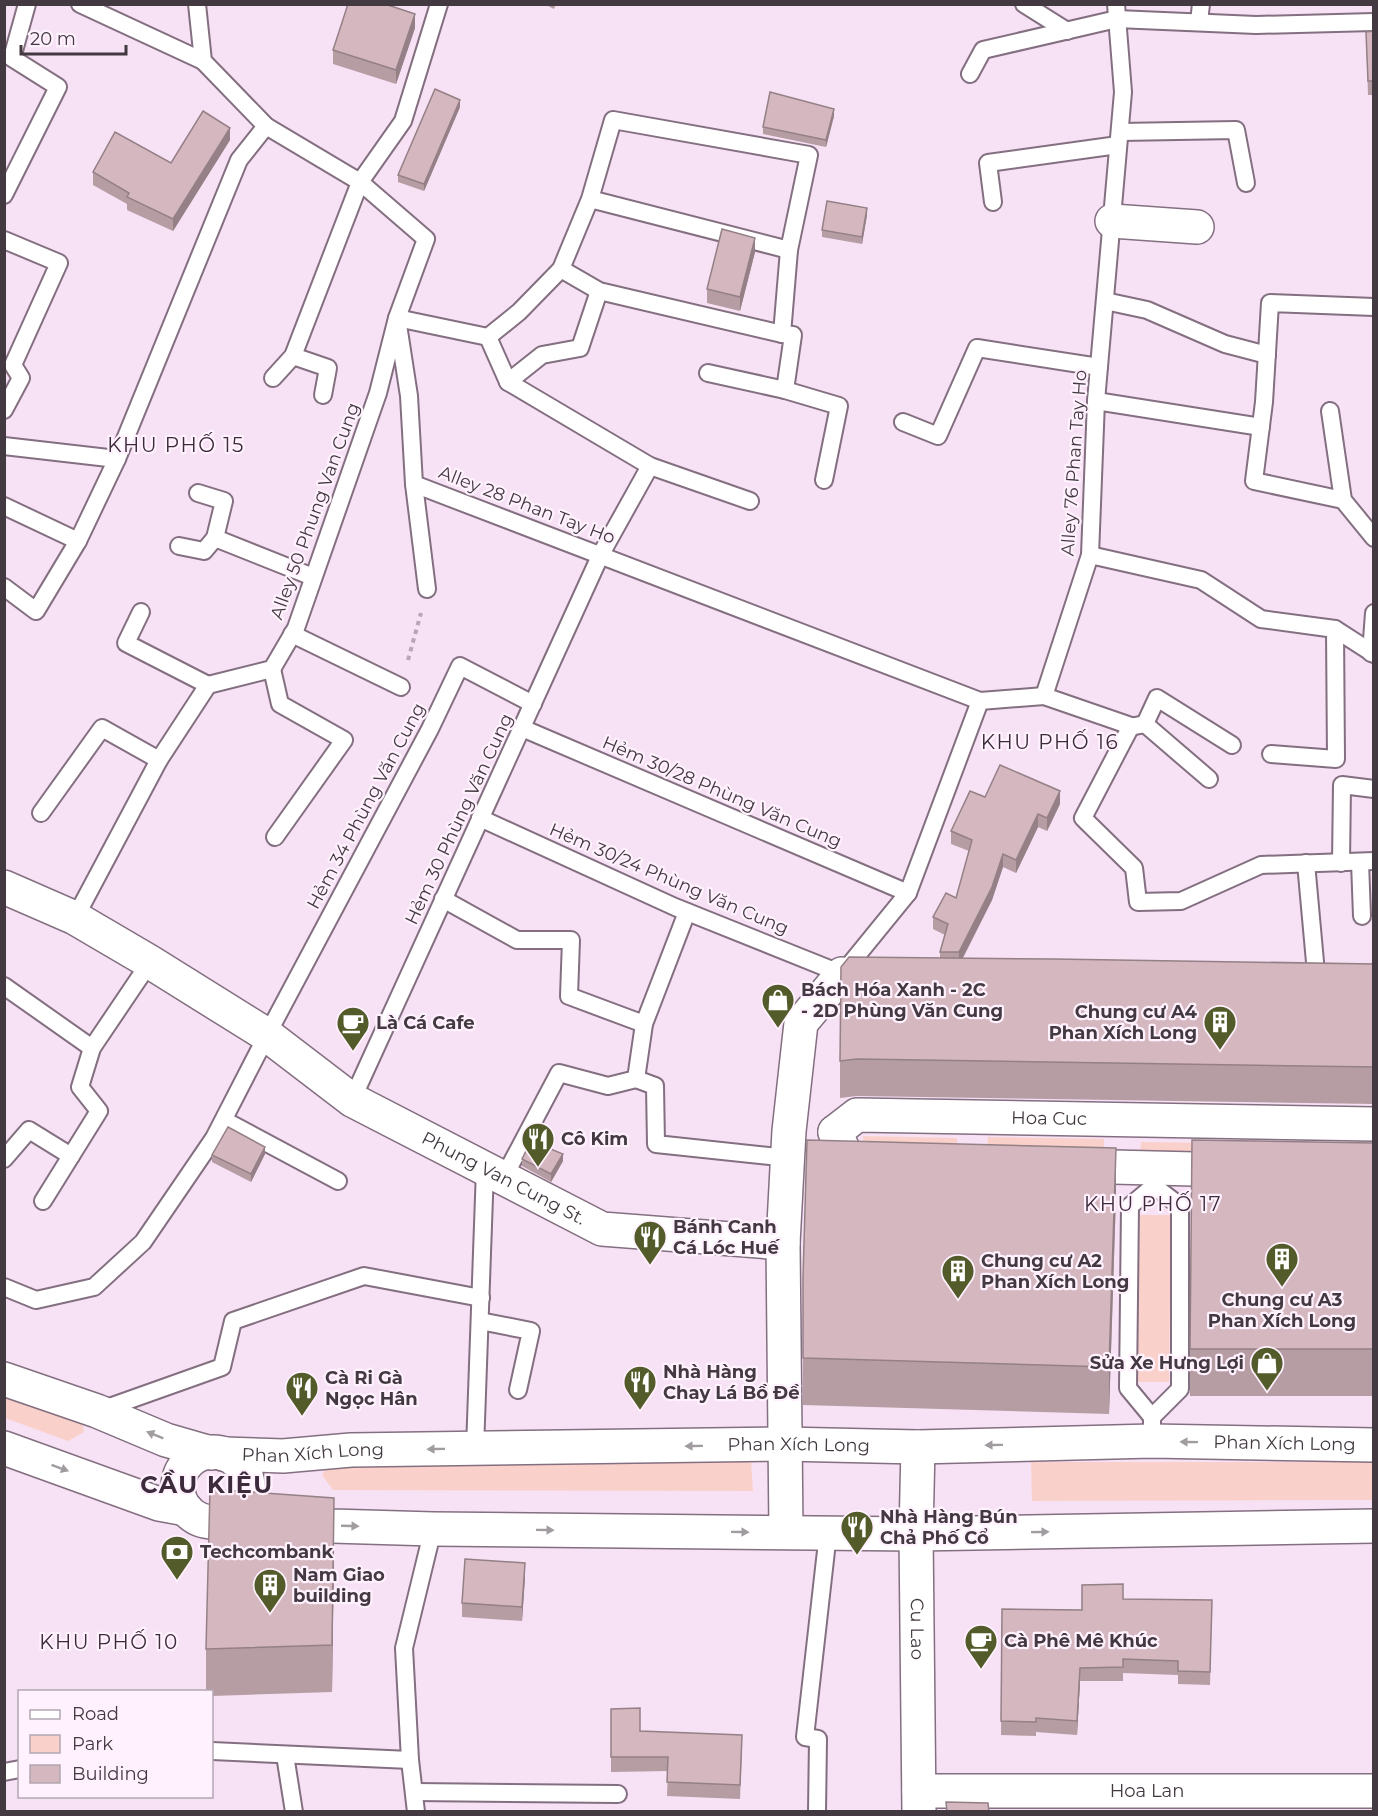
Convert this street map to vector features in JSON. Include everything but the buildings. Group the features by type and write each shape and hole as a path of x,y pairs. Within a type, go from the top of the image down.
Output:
{"street":[{"path":"1112,221 1197,227"},
{"name":"Phung Van Cung St.","path":"4,887 75,918 150,962 267,1035 351,1100 602,1229 783,1244"},
{"path":"786,1532 783,1244 788,1145 801,1023 854,974"},
{"name":"Hoa Cuc","path":"835,1132 857,1115 1230,1122 1366,1132"},
{"path":"972,1152 975,1118"},
{"path":"1123,1120 1143,1174"},
{"path":"1230,1122 1231,1170"},
{"path":"788,1145 835,1132 848,1160 904,1161"},
{"path":"1041,1165 1143,1174 1266,1170"},
{"name":"Phan Xích Long","path":"4,1379 97,1412 166,1440 217,1453 283,1456 351,1450 784,1444 918,1446 1152,1429 1374,1444"},
{"name":"Cu Lao","path":"918,1446 916,1534 919,1802"},
{"path":"4,1448 159,1504 186,1509"},
{"path":"228,1519 242,1507 249,1489 243,1468 234,1459 217,1453 190,1461 183,1469 179,1479 180,1500 193,1516 211,1523 228,1519 332,1526 916,1534 1374,1526"},
{"name":"Hoa Lan","path":"919,1802 1374,1791"}],"lane":[{"path":"4,195 58,87 12,58 27,4"},
{"path":"80,4 203,62"},
{"path":"197,4 203,62"},
{"path":"273,378 293,356 360,182 403,121 440,4"},
{"path":"1024,4 1067,31"},
{"path":"1199,22 1201,4"},
{"path":"970,74 983,50 1067,31 1117,12 1199,22 1256,25 1374,22"},
{"name":"Alley 76 Phan Tay Ho","path":"1044,696 1090,555 1096,401 1123,92 1117,12"},
{"name":"Alley 28 Phan Tay Ho","path":"203,62 266,126 360,182 426,239 397,318 409,396 414,484 980,701"},
{"path":"488,337 519,312 561,269 590,199 613,120 809,155 789,250 782,334"},
{"path":"4,587 36,611 78,541 117,459 239,160 266,126"},
{"path":"993,202 988,163 1119,138 1236,130 1246,183"},
{"path":"590,199 789,250"},
{"path":"4,240 59,263 12,365 21,378 4,410"},
{"path":"561,269 599,291 794,335 785,390"},
{"path":"508,382 542,355 580,348 599,291"},
{"path":"1105,302 1147,310 1225,345 1267,355"},
{"path":"1343,500 1254,481 1264,402 1270,303 1374,307"},
{"path":"397,318 488,337"},
{"name":"Alley 50 Phung Van Cung","path":"272,669 292,634 314,577 378,393 397,318"},
{"path":"488,337 508,382 651,466 750,501"},
{"path":"903,422 938,436 977,348 1099,368"},
{"path":"293,356 328,368 323,395"},
{"path":"708,374 785,390 839,406 824,480"},
{"path":"1096,401 1261,427"},
{"path":"1330,411 1343,500 1374,538"},
{"path":"4,446 117,459"},
{"name":"Hẻm 30 Phùng Văn Cung","path":"351,1100 601,554 651,466"},
{"path":"414,484 427,589"},
{"path":"179,546 204,551 215,538 224,501 198,493"},
{"path":"4,506 78,541"},
{"path":"215,538 314,577"},
{"path":"1090,555 1201,580 1261,619 1335,629 1372,653"},
{"path":"141,612 126,643 208,685 272,669 280,704 344,740 275,837"},
{"path":"1372,653 1374,613"},
{"path":"1271,754 1336,759 1335,629"},
{"path":"292,634 401,687"},
{"name":"Hẻm 34 Phùng Văn Cung","path":"267,1035 460,666 533,704"},
{"path":"75,918 159,760 208,685"},
{"path":"854,974 908,893 980,701 1044,696 1138,725 1209,779"},
{"path":"1232,745 1157,698 1138,725 1083,818 1134,868 1138,902 1181,901 1261,865 1367,862 1362,916"},
{"path":"41,813 102,728 159,760"},
{"name":"Hẻm 30/28 Phùng Văn Cung","path":"522,728 908,893"},
{"path":"1341,862 1342,785 1374,789"},
{"name":"Hẻm 30/24 Phùng Văn Cung","path":"480,818 687,912 854,974"},
{"path":"1306,863 1310,973 1337,972"},
{"path":"443,899 517,940 571,940 568,996 644,1023"},
{"path":"636,1079 644,1023 687,912"},
{"path":"43,1201 99,1111 80,1087 92,1048 150,962"},
{"path":"4,986 92,1048"},
{"path":"4,1287 36,1300 94,1287 143,1242 214,1138 267,1035"},
{"path":"475,1449 480,1298 494,1174 559,1073 608,1086 636,1079 655,1086 656,1144 788,1145"},
{"path":"224,1120 338,1181"},
{"path":"4,1159 29,1130 71,1156"},
{"path":"1143,1174 1180,1206 1180,1389 1152,1429 1128,1388 1130,1206 1143,1174"},
{"path":"97,1412 222,1367 233,1322 364,1276 480,1298"},
{"path":"480,1321 531,1331 518,1390"},
{"path":"416,1812 404,1648 433,1528"},
{"path":"817,1812 818,1739 805,1737 828,1533"},
{"path":"213,1751 411,1760"},
{"path":"285,1755 294,1812"},
{"path":"414,1792 618,1794"}],"path":[{"path":"401,687 427,589"}],"green space":[{"path":"863,1136 957,1138 957,1149 864,1147"},
{"path":"988,1137 1104,1139 1104,1150 987,1148"},
{"path":"1141,1142 1212,1143 1212,1155 1140,1154"},
{"path":"1140,1215 1171,1215 1169,1382 1136,1382"},
{"path":"5,1390 82,1417 84,1432 68,1441 5,1418"},
{"path":"751,1459 753,1491 333,1490 322,1475 331,1461"},
{"path":"1031,1462 1373,1462 1373,1500 1032,1501"}],"place":[{"name":"Bách Hóa Xanh - 2C - 2D Phùng Văn Cung","path":"778,1029"},
{"name":"Chung cư A4 Phan Xích Long","path":"1220,1051"},
{"name":"Là Cá Cafe","path":"353,1052"},
{"name":"Cô Kim","path":"538,1168"},
{"name":"Bánh Canh Cá Lóc Huế","path":"650,1266"},
{"name":"Chung cư A3 Phan Xích Long","path":"1282,1288"},
{"name":"Chung cư A2 Phan Xích Long","path":"958,1300"},
{"name":"Sửa Xe Hưng Lợi","path":"1267,1392"},
{"name":"Nhà Hàng Chay Lá Bồ Đề","path":"640,1411"},
{"name":"Cà Ri Gà Ngọc Hân","path":"302,1417"},
{"name":"Nhà Hàng Bún Chả Phố Cổ","path":"857,1556"},
{"name":"Techcombank","path":"177,1581"},
{"name":"Nam Giao building","path":"270,1614"},
{"name":"Cà Phê Mê Khúc","path":"981,1670"}],"district":[{"name":"KHU PHỐ 15","path":"176,445"},
{"name":"KHU PHỐ 16","path":"1050,742"},
{"name":"KHU PHỐ 17","path":"1153,1204"},
{"name":"CẦU KIỆU","path":"207,1484"},
{"name":"KHU PHỐ 10","path":"109,1642"}]}
